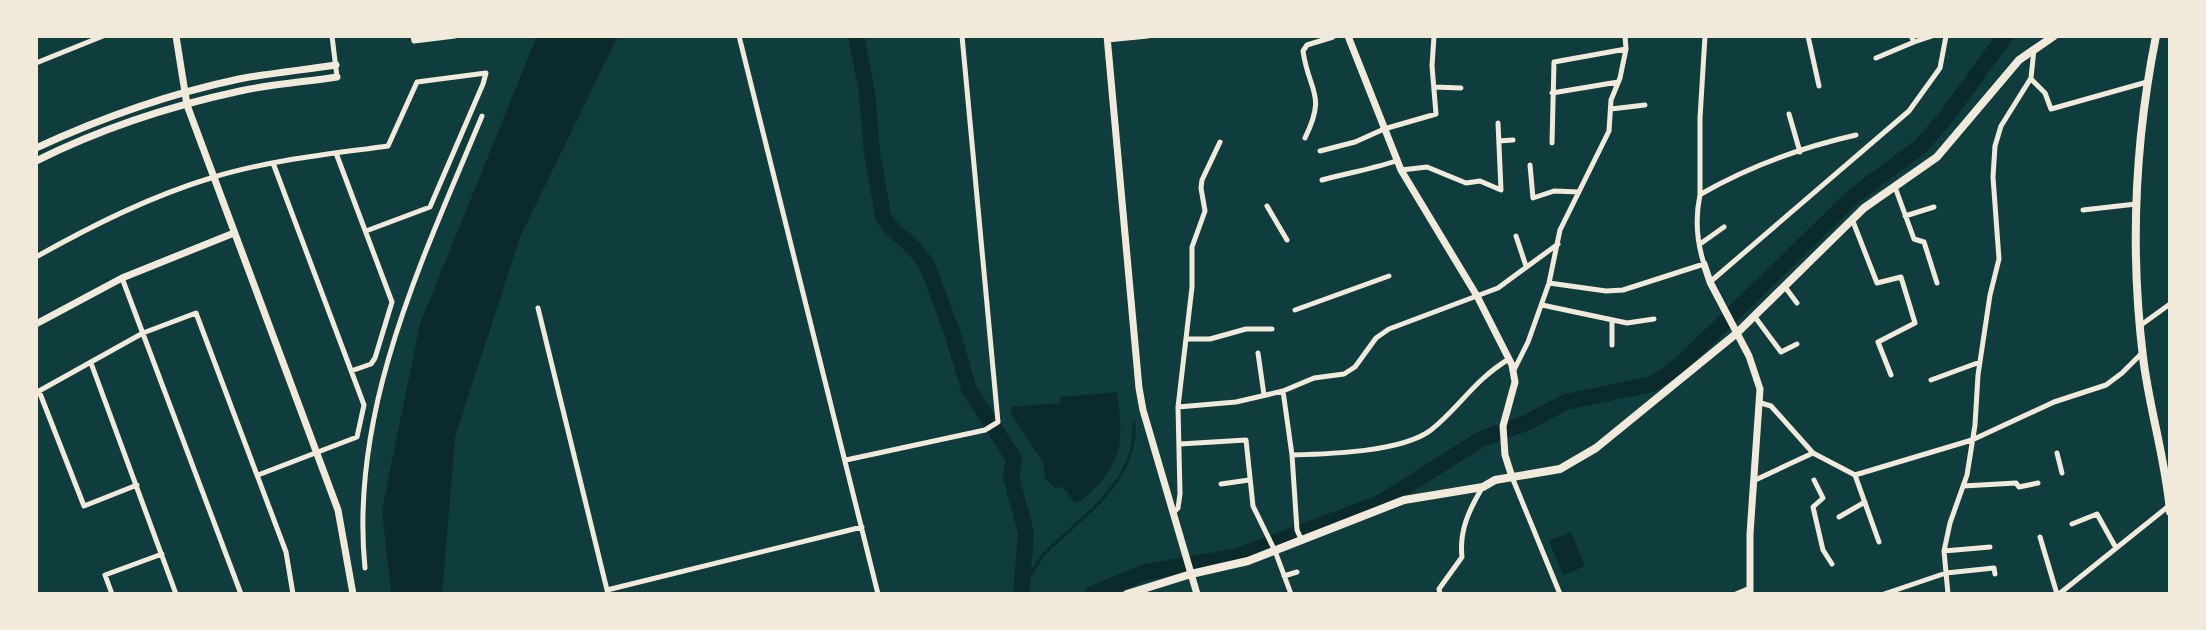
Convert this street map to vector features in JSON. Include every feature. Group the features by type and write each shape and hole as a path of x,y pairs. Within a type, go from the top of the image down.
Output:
{"main road":[{"path":"1127,594 1191,574 1248,561 1299,535 1404,500 1483,487 1495,480 1560,469 1575,462 1596,448 1754,316 1852,218 1937,157 2006,74 2054,36"},
{"path":"2156,36 2147,82 2136,249 2142,353 2170,512"}],"street":[{"path":"36,63 102,36"},
{"path":"176,36 187,105 338,510 353,594"},
{"path":"36,161 94,134 187,105 241,91 337,77 332,36"},
{"path":"413,36 414,41 455,36"},
{"path":"739,36 878,594"},
{"path":"846,460 985,430 998,422 962,36"},
{"path":"1148,36 1107,38 1139,388 1197,594"},
{"path":"1348,36 1396,161 1477,296 1514,371"},
{"path":"1320,151 1436,114 1434,36"},
{"path":"1560,594 1512,477 1503,426 1510,405 1514,371 1542,305 1560,230 1609,131 1611,109 1626,49 1625,36"},
{"path":"1705,36 1700,106 1700,195 1697,207 1700,244 1710,282 1757,376 1761,403 1753,481 1750,591 1736,594"},
{"path":"1808,36 1819,86"},
{"path":"1876,58 1913,39 1932,36"},
{"path":"1710,282 1909,111 1940,68 1946,36"},
{"path":"1305,138 1318,101 1303,51 1307,45 1333,37"},
{"path":"1948,594 1944,551 1963,486 1972,440 1980,362 1999,259 1993,177 1995,146 2001,126 2031,79 2035,48"},
{"path":"1552,143 1554,62 1626,49"},
{"path":"36,148 91,123 185,92 241,79 336,65"},
{"path":"36,257 117,214 213,177 273,163 388,146 417,82 486,73 430,207 366,231"},
{"path":"2031,79 2045,93 2051,109 2147,82"},
{"path":"1552,93 1618,82"},
{"path":"1434,87 1461,88"},
{"path":"1611,109 1645,105"},
{"path":"1789,114 1800,152"},
{"path":"365,568 363,506 377,405 415,278 482,116"},
{"path":"1401,170 1427,167 1466,183 1480,181 1501,190 1498,123"},
{"path":"1700,195 1727,180 1856,135"},
{"path":"1499,141 1513,140"},
{"path":"1174,512 1178,508 1180,494 1178,407 1192,287 1192,247 1205,211 1202,180 1220,142"},
{"path":"336,153 392,302 375,358 371,364 351,371"},
{"path":"1322,180 1396,161"},
{"path":"258,475 357,437 364,405 273,163"},
{"path":"1530,165 1533,198 1554,191 1579,192"},
{"path":"1895,187 1914,239 1924,242 1937,283"},
{"path":"2083,210 2137,204"},
{"path":"1267,206 1287,240"},
{"path":"1905,216 1934,207"},
{"path":"1852,218 1877,283 1901,277 1915,323 1878,342 1891,375"},
{"path":"1700,244 1724,227"},
{"path":"36,324 122,278 234,233"},
{"path":"1516,236 1526,266"},
{"path":"1178,407 1236,402 1283,391 1314,378 1344,374 1355,367 1376,338 1389,329 1498,288 1558,244"},
{"path":"1549,283 1606,291 1623,290 1704,264"},
{"path":"1295,310 1389,276"},
{"path":"122,278 241,594"},
{"path":"1784,286 1797,303"},
{"path":"2140,326 2170,304"},
{"path":"1542,305 1627,323 1654,319"},
{"path":"538,308 608,592 862,527"},
{"path":"137,485 84,506 39,391 143,333 196,313 286,552 293,594"},
{"path":"1754,316 1781,352 1797,344"},
{"path":"1612,320 1612,345"},
{"path":"1187,339 1210,339 1246,329 1272,329"},
{"path":"1258,353 1264,395"},
{"path":"1855,475 1972,440 2054,402 2106,385 2142,353"},
{"path":"1292,455 1354,451 1410,442 1431,430 1489,371 1510,359"},
{"path":"1931,380 1980,362"},
{"path":"91,363 176,594"},
{"path":"1283,391 1299,535"},
{"path":"1761,403 1771,406 1813,453 1855,475 1879,542"},
{"path":"1180,444 1246,440 1253,506 1291,594"},
{"path":"1753,481 1813,453"},
{"path":"2057,453 2062,473"},
{"path":"1221,484 1249,480"},
{"path":"1814,480 1823,498 1813,507 1823,550 1832,564"},
{"path":"1963,486 2016,483 2019,487 2038,483"},
{"path":"1440,594 1439,589 1462,557 1460,539 1470,508 1483,487"},
{"path":"1839,517 1865,502"},
{"path":"2040,537 2058,594 2170,505"},
{"path":"2072,524 2097,514 2116,548"},
{"path":"1944,551 1990,547"},
{"path":"112,594 105,575 162,554"},
{"path":"1884,594 1946,573 1994,568 1995,574"},
{"path":"1284,576 1297,572"}],"water":[{"path":"537,36 618,36 520,237 455,437 442,594 391,594 382,509 420,324"},
{"path":"1117,392 1120,443 1117,455 1105,477 1075,503 1063,487 1055,488 1045,478 1043,463 1011,413 1011,407 1060,403 1060,397"},
{"path":"1571,532 1585,566 1563,575 1549,541"}],"waterway":[{"path":"856,36 867,92 872,152 883,216 927,265 969,389 1014,459 1011,477 1026,533 1021,594"},
{"path":"1092,594 1146,572 1235,557 1380,503 1481,439 1526,423 1566,402 1652,384 1680,365 1855,195 1921,146 1947,116 2005,36"},
{"path":"1022,591 1045,553 1091,511 1118,480 1133,443 1134,422"}]}
